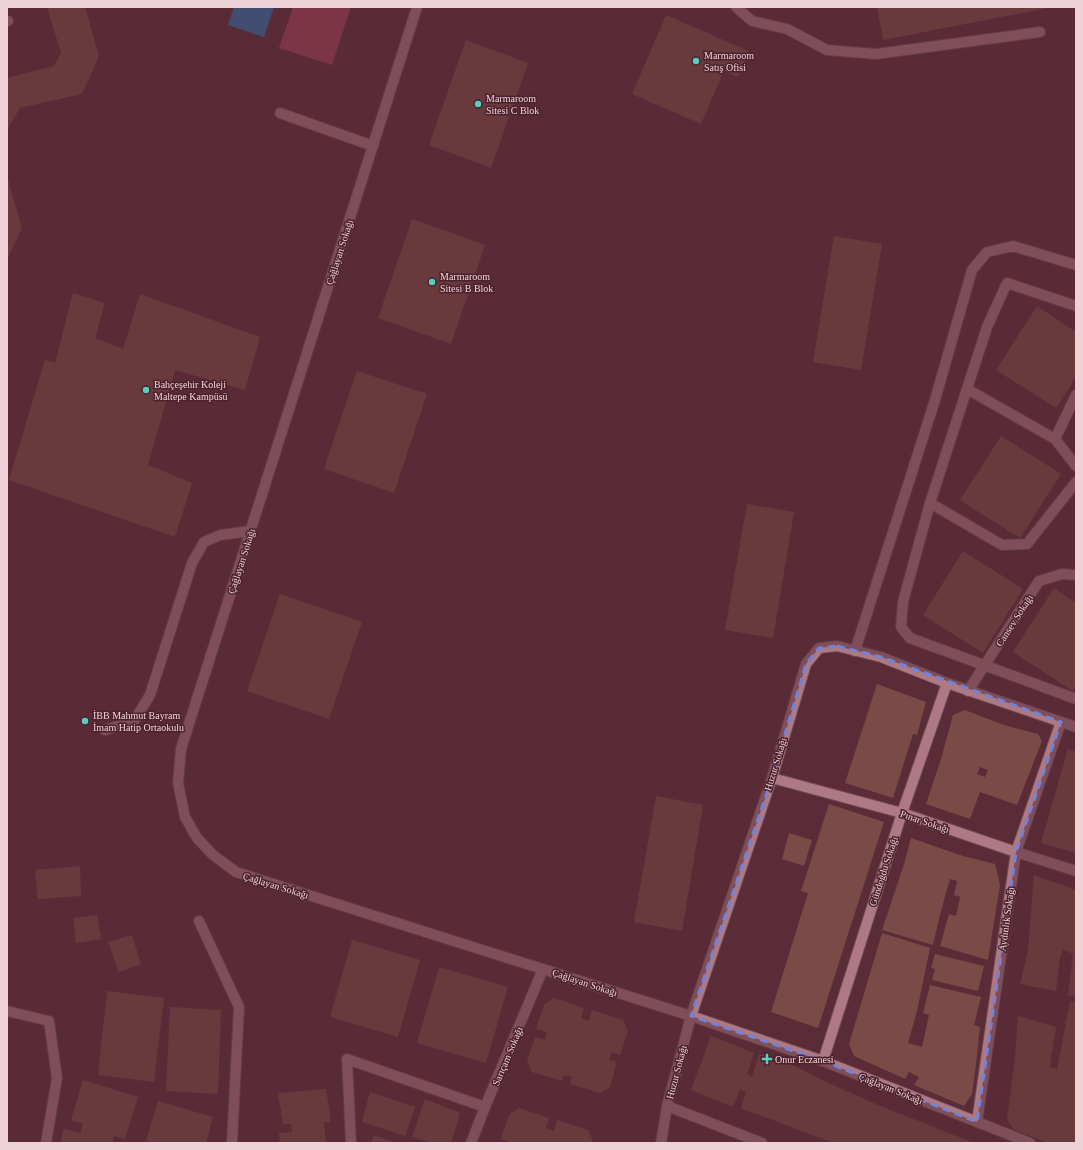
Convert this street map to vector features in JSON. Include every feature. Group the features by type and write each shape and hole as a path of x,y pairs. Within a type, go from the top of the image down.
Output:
{"street":[{"name":"Çağlayan Sokağı","path":"417,7 181,750 178,782 185,817 197,838 213,855 236,872 691,1016 823,1061 1030,1143"},
{"path":"736,7 752,21 787,29 827,50 876,54 1040,32"},
{"path":"280,113 373,146"},
{"path":"856,651 935,400 972,270 987,252 1013,246 1076,265"},
{"path":"1076,306 1007,283 987,327 930,503 903,602 901,627 910,638 1076,699"},
{"path":"967,389 1055,439 1076,466"},
{"path":"1055,439 1076,394"},
{"path":"930,503 1002,545 1027,544 1076,482"},
{"path":"105,730 134,721 150,695 192,563 204,542 220,535 250,531"},
{"name":"Cansev Sokağı","path":"968,691 1039,581 1062,574 1076,575"},
{"name":"Huzur Sokağı","path":"661,1143 667,1106 691,1016 772,778 806,664 819,648 837,646 881,657 968,691 1076,727"},
{"name":"Gündoğdu Sokağı","path":"823,1061 902,813 947,683"},
{"name":"Aydınlık Sokağı","path":"977,1122 1016,852 1061,722"},
{"name":"Pınar Sokağı","path":"772,778 902,813 1076,871"},
{"path":"199,921 239,1007 232,1143"},
{"name":"Sarıçam Sokağı","path":"471,1143 485,1106 544,969"},
{"path":"7,1011 49,1021 57,1078 46,1143"},
{"path":"351,1143 348,1059 485,1106"},
{"path":"667,1106 762,1143"}],"highlighted area":[{"path":"837,646 881,657 1061,722 1016,852 977,1122 823,1061 691,1016 772,778 806,664 819,648"}],"shaded area":[{"path":"293,7 351,7 332,65 279,48"}],"water":[{"path":"234,7 274,7 264,37 228,25"}],"building":[{"path":"47,7 85,7 99,56 82,94 20,108 7,130 7,78 54,66 61,53"},
{"path":"877,7 1048,7 1048,8 883,40"},
{"name":"Marmaroom Satış Ofisi","path":"666,15 749,51 738,77 724,71 701,124 632,94"},
{"name":"Marmaroom Sitesi C Blok","path":"466,40 528,63 491,168 429,145"},
{"path":"7,176 22,228 7,260"},
{"name":"Marmaroom Sitesi B Blok","path":"412,219 485,245 451,344 378,318"},
{"path":"834,236 882,244 861,370 813,362"},
{"path":"73,293 105,303 95,338 123,349 140,294 260,337 245,390 175,370 148,465 192,483 175,537 9,480 45,360 55,363"},
{"path":"1037,306 1076,332 1076,377 1056,408 996,370"},
{"path":"357,371 427,394 394,493 324,469"},
{"path":"1001,436 1061,474 1020,538 960,500"},
{"path":"747,504 794,512 773,638 725,630"},
{"path":"963,551 1023,589 983,653 923,615"},
{"path":"1054,588 1076,603 1076,686 1073,691 1013,652"},
{"path":"280,594 362,622 329,719 247,691"},
{"path":"877,684 926,702 917,735 913,734 893,798 845,783"},
{"path":"965,710 1004,725 1038,734 1042,741 1017,805 980,792 970,819 926,804 941,759 953,715","holes":["980,767 988,770 985,777 977,774"]},
{"path":"1068,749 1076,752 1076,853 1041,843"},
{"path":"656,796 703,805 682,931 634,922"},
{"path":"829,804 884,822 818,1028 771,1012 808,893 801,891"},
{"path":"789,833 812,840 804,866 782,859"},
{"path":"911,838 963,856 995,864 1000,885 988,960 940,946 949,914 956,916 960,897 954,895 957,881 950,879 933,945 882,930"},
{"path":"80,866 81,896 38,899 35,870"},
{"path":"1034,875 1076,890 1076,997 1068,995 1073,954 1063,949 1060,958 1056,991 1020,984 1028,950"},
{"path":"97,915 101,939 76,943 73,918"},
{"path":"882,933 930,948 917,1011 908,1043 922,1047 929,1015 923,1013 930,985 981,997 974,1025 980,1027 972,1094 964,1106 914,1085 919,1077 909,1072 905,1079 854,1056 849,1044"},
{"path":"132,935 141,964 119,972 108,942"},
{"path":"352,940 420,960 398,1037 330,1017"},
{"path":"935,954 984,966 978,991 932,980 935,969 931,968"},
{"path":"439,967 508,987 486,1063 417,1043"},
{"path":"107,991 164,998 154,1082 98,1075"},
{"path":"554,998 584,1008 581,1018 589,1021 592,1010 623,1020 628,1031 620,1055 612,1052 609,1060 617,1062 610,1087 600,1093 570,1084 572,1077 564,1075 562,1081 532,1072 527,1061 535,1037 545,1040 547,1032 536,1029 544,1005"},
{"path":"1070,1001 1076,1002 1076,1143 1048,1143 1013,1129 1007,1119 1015,1058 1018,1016 1056,1027 1050,1067 1057,1069"},
{"path":"170,1007 221,1010 218,1094 166,1091"},
{"path":"711,1036 754,1053 747,1074 752,1077 759,1054 793,1065 826,1082 878,1105 974,1143 834,1143 741,1108 746,1092 740,1089 733,1107 691,1090"},
{"path":"83,1080 138,1097 125,1139 114,1136 112,1143 60,1143 64,1129 80,1133 83,1124 71,1120"},
{"path":"326,1089 331,1122 324,1122 326,1143 280,1143 279,1133 292,1132 291,1124 283,1124 278,1093"},
{"path":"370,1092 415,1107 405,1136 362,1122"},
{"path":"425,1099 460,1113 451,1143 432,1143 412,1137"},
{"path":"158,1101 213,1117 206,1143 154,1143 146,1141"},
{"path":"519,1108 549,1118 546,1128 554,1131 557,1120 588,1130 593,1141 592,1143 512,1143 501,1139 509,1115"},
{"path":"374,1135 396,1143 371,1143"}],"place":[{"name":"Marmaroom Satış Ofisi","path":"696,61"},
{"name":"Marmaroom Sitesi C Blok","path":"478,104"},
{"name":"Marmaroom Sitesi B Blok","path":"432,282"},
{"name":"Bahçeşehir Koleji Maltepe Kampüsü","path":"146,390"},
{"name":"İBB Mahmut Bayram İmam Hatip Ortaokulu","path":"85,721"},
{"name":"Onur Eczanesi","path":"767,1059"}]}
